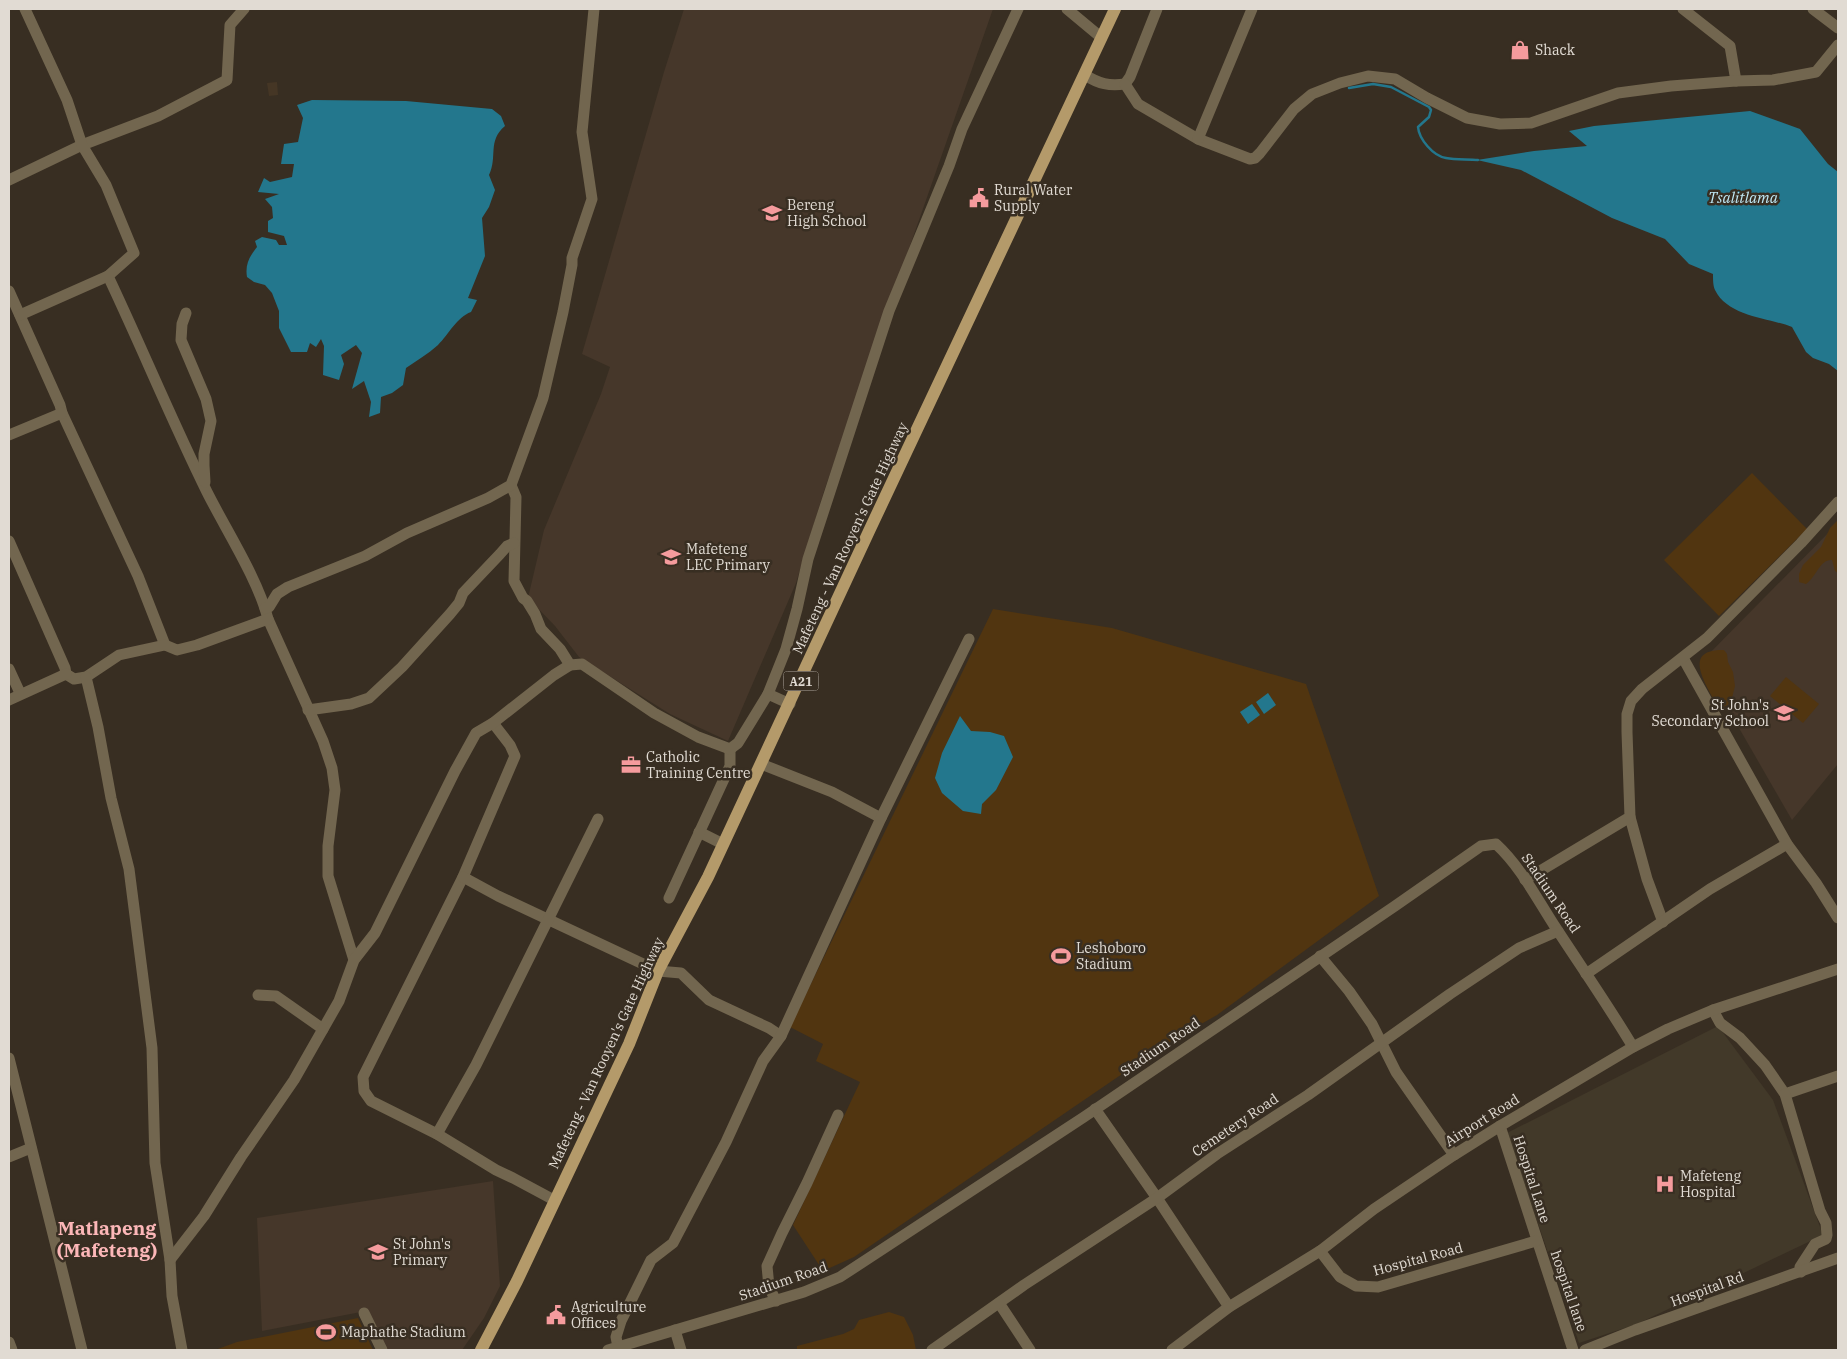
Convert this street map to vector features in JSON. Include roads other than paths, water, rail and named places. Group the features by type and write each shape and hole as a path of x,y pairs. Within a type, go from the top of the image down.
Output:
{"main road":[{"name":"Mafeteng - Van Rooyen's Gate Highway","path":"481,1350 517,1281 629,1044 658,971 708,877 790,704 870,529 1115,9"}],"street":[{"path":"20,315 108,276 134,253 106,185 82,145 67,100 25,9"},
{"path":"9,180 82,145 158,116 227,80 230,26 244,9"},
{"path":"9,541 66,674 74,680 86,677 119,655 165,645 177,650 197,645 266,614 277,594 288,587 365,556 407,532 488,498 511,485 542,398 563,312 572,258 592,199 582,132 594,9"},
{"path":"730,749 738,743 768,694 786,649 808,559 889,311 946,175 962,129 1018,9"},
{"path":"1067,9 1102,36"},
{"path":"1085,75 1096,82 1110,86 1125,84 1130,77 1157,9"},
{"path":"1198,139 1252,9"},
{"path":"1683,9 1730,46 1736,81"},
{"path":"1813,9 1838,28"},
{"path":"1125,84 1138,104 1198,139 1250,159 1255,158 1294,110 1312,94 1340,83 1368,76 1395,79 1467,118 1500,124 1531,124 1618,94 1671,86 1773,80 1816,72 1838,45"},
{"path":"108,276 206,491 266,614 323,741 332,768 335,790 328,846 328,876 354,960"},
{"path":"9,291 62,413 138,576 165,645"},
{"path":"186,313 182,324 181,340 206,399 211,421 204,465 206,491"},
{"path":"9,436 62,413"},
{"path":"511,485 516,497 514,581 523,598 535,614 541,629 560,649 570,665"},
{"path":"1663,922 1647,879 1630,817 1627,714 1631,701 1642,689 1707,638 1794,550 1838,502"},
{"path":"308,710 351,704 369,698 402,667 450,614 459,603 463,593 475,580 507,546 514,543"},
{"path":"613,1349 621,1322 651,1260 673,1243 726,1142 763,1061 781,1036 881,818 969,639"},
{"path":"1683,658 1787,844 1816,883 1838,918"},
{"path":"170,1260 204,1216 241,1157 294,1080 340,1001 354,960 375,933 455,771 476,733 493,723 554,675 570,665 582,664 654,713 698,737 730,749"},
{"path":"9,669 20,693"},
{"path":"9,700 20,693 66,674"},
{"path":"86,677 98,726 111,798 129,870 152,1048 155,1163 170,1260 172,1296 182,1350"},
{"path":"768,694 790,704"},
{"path":"493,723 510,745 515,756 463,877 363,1077 364,1091 370,1101 436,1134 496,1170 554,1200"},
{"path":"669,898 730,766 730,749"},
{"path":"761,764 832,792 881,818"},
{"path":"1525,880 1630,817"},
{"path":"436,1134 476,1065 598,819"},
{"path":"699,832 723,844"},
{"name":"Stadium Road","path":"613,1349 776,1301 819,1287 840,1277 1095,1109 1481,846 1496,844 1504,852 1525,880 1633,1047"},
{"path":"1586,974 1710,889 1787,844"},
{"path":"463,877 658,971 681,972 709,1000 769,1028 781,1036"},
{"name":"Cemetery Road","path":"932,1350 999,1304 1024,1284 1157,1198 1218,1154 1308,1095 1382,1041 1519,948 1558,931"},
{"path":"1320,956 1349,991 1382,1041 1396,1072 1454,1155"},
{"name":"Airport Road","path":"1172,1350 1229,1307 1320,1251 1374,1209 1454,1155 1633,1047 1712,1010 1838,969"},
{"path":"258,995 276,996 323,1029"},
{"path":"1712,1010 1720,1023 1740,1038 1765,1065 1785,1094 1815,1194 1827,1227 1826,1239 1815,1244 1800,1267 1801,1272"},
{"path":"9,1058 82,1350"},
{"path":"1785,1094 1838,1076"},
{"path":"1095,1109 1229,1307"},
{"path":"776,1301 769,1287 767,1266 808,1183 838,1115"},
{"name":"Hospital Lane","path":"1500,1126 1536,1241"},
{"path":"9,1157 31,1148"},
{"name":"Hospital Road","path":"1320,1251 1340,1276 1356,1286 1378,1287 1536,1241"},
{"name":"hospital lane","path":"1536,1241 1573,1350"},
{"name":"Hospital Rd","path":"1586,1350 1635,1330 1838,1258"},
{"path":"999,1304 1030,1350"},
{"path":"364,1313 382,1350"},
{"path":"675,1330 681,1350"},
{"path":"9,1342 12,1350"}],"water":[{"path":"312,100 406,101 492,109 501,116 505,126 496,137 494,143 493,162 489,175 495,190 489,207 482,218 485,256 468,298 477,300 471,312 457,322 438,345 406,368 403,385 392,393 381,397 380,413 369,417 371,402 364,381 352,389 362,353 356,345 341,355 344,364 339,380 323,375 324,346 321,339 316,347 310,343 307,352 291,352 279,328 279,311 272,293 265,285 254,282 247,277 248,261 257,247 255,241 262,237 276,240 279,245 287,245 284,236 268,232 268,221 273,218 272,207 265,199 279,194 258,192 264,178 270,182 292,177 294,164 281,164 284,144 298,142 303,118 297,105"},
{"name":"Tsalitlama","path":"1750,111 1800,129 1828,164 1838,172 1838,371 1829,364 1813,358 1806,352 1792,327 1750,315 1729,306 1715,290 1713,274 1689,264 1665,239 1612,218 1521,170 1477,160 1534,151 1587,146 1569,131 1594,126"},
{"path":"1268,693 1276,705 1264,714 1256,702"},
{"path":"1252,704 1260,715 1248,724 1240,712"},
{"path":"960,716 971,731 990,732 1004,736 1013,757 996,790 982,804 981,814 963,811 942,793 935,778 942,753"}],"waterway":[{"path":"1349,88 1373,84 1391,87 1429,107 1431,110 1429,117 1418,127 1421,137 1428,146 1441,157 1478,160"}],"place":[{"name":"Shack","path":"1520,50"},
{"name":"Rural Water Supply","path":"979,198"},
{"name":"Bereng High School","path":"772,213"},
{"name":"Mafeteng LEC Primary","path":"671,557"},
{"name":"St John's Secondary School","path":"1784,713"},
{"name":"Catholic Training Centre","path":"631,765"},
{"name":"Leshoboro Stadium","path":"1061,956"},
{"name":"Mafeteng Hospital","path":"1665,1184"},
{"name":"St John's Primary","path":"378,1252"},
{"name":"Agriculture Offices","path":"556,1315"},
{"name":"Maphathe Stadium","path":"326,1332"}],"district":[{"name":"Matlapeng (Mafeteng)","path":"107,1239"}]}
